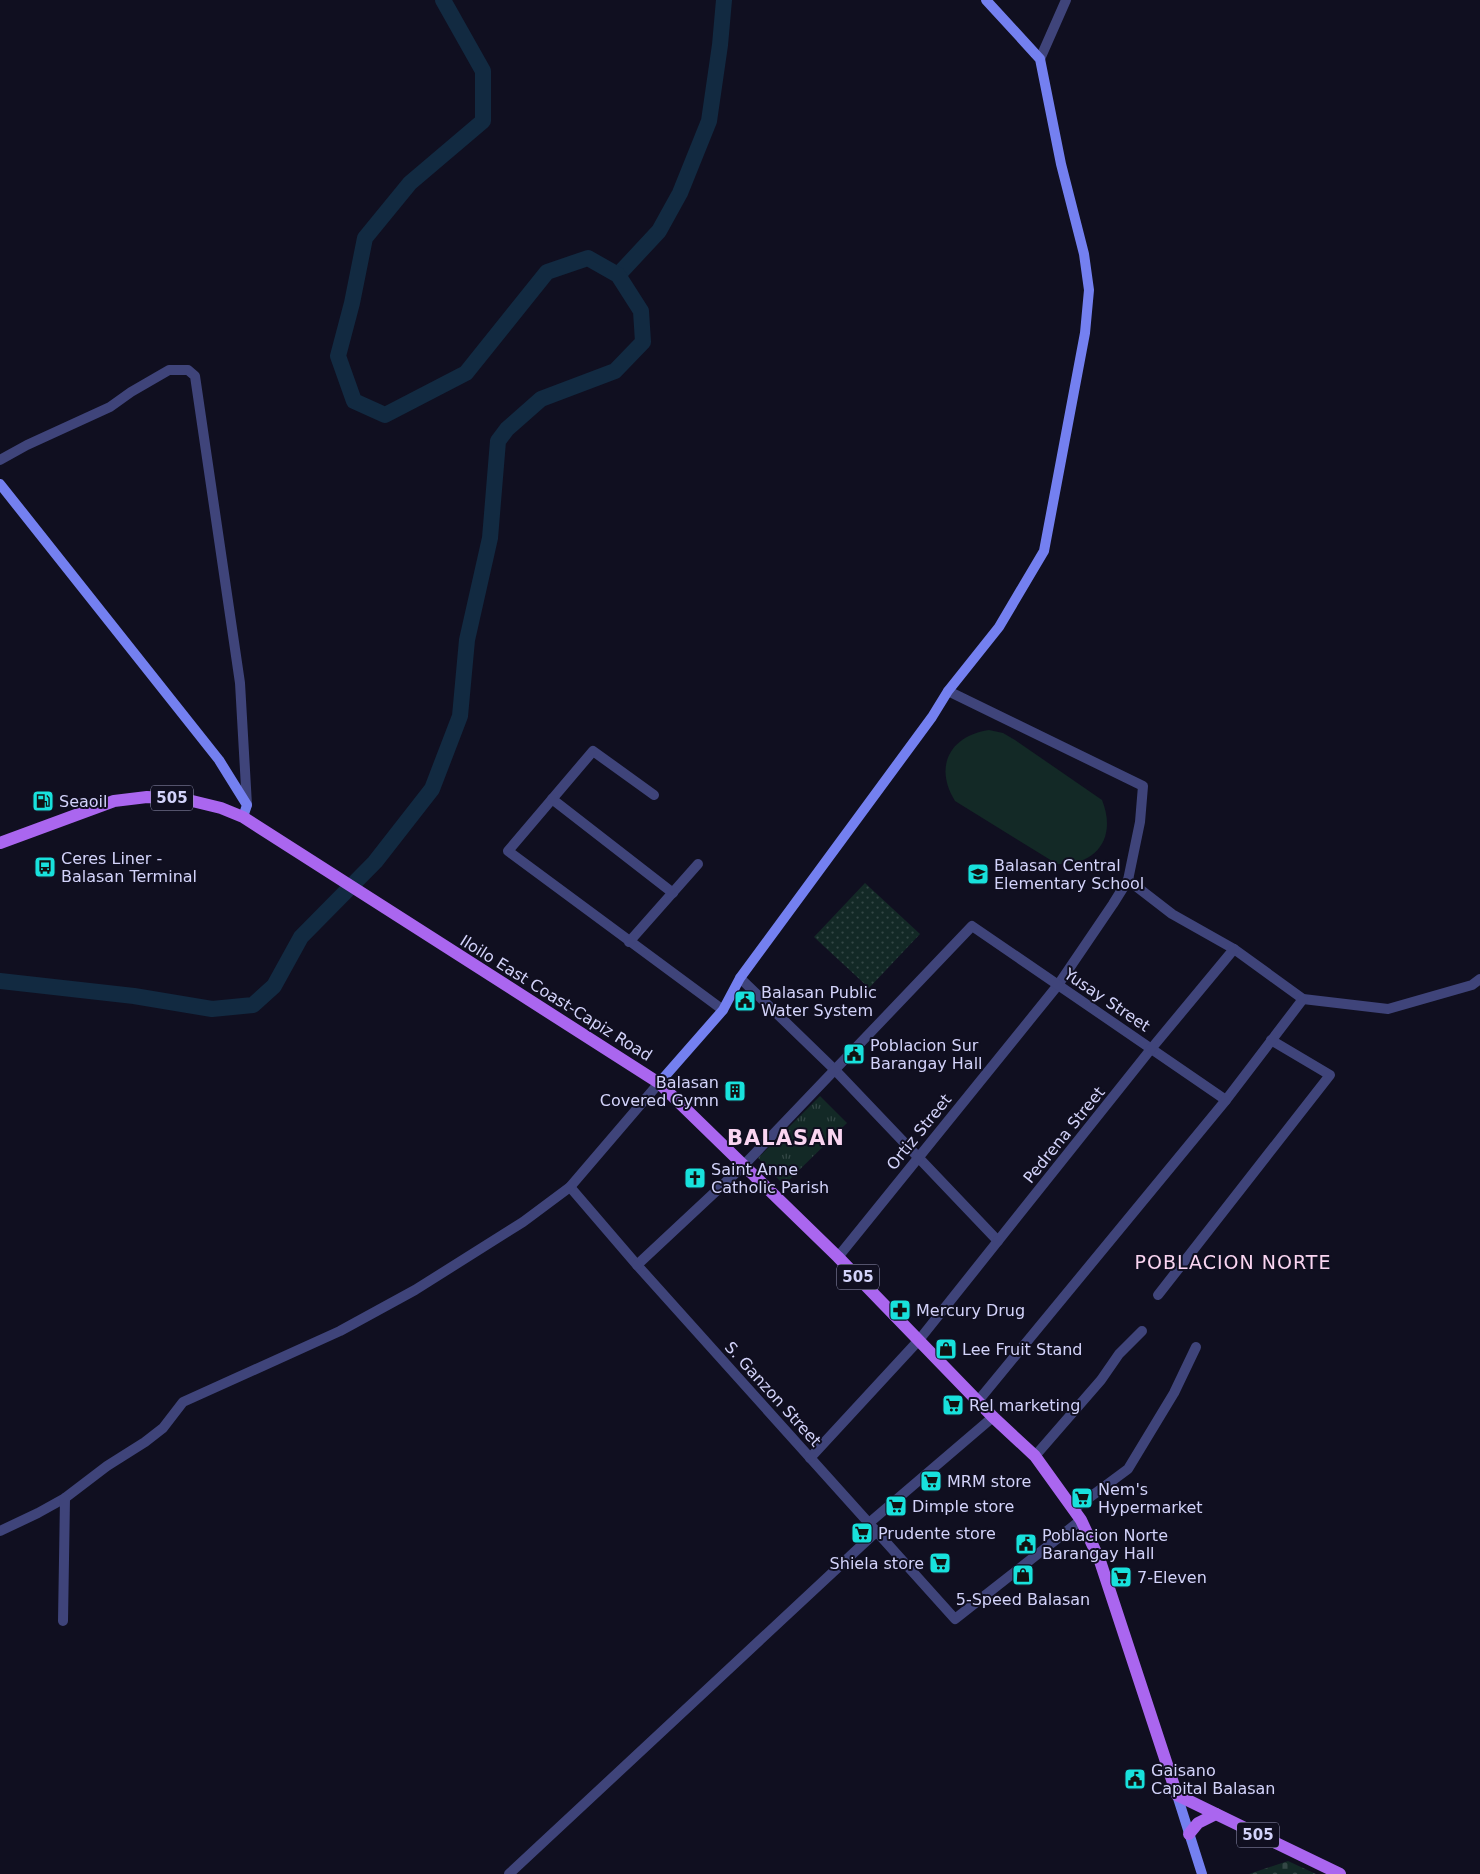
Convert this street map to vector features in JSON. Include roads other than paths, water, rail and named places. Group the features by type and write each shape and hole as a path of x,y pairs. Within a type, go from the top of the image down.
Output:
{"main road":[{"name":"Iloilo East Coast-Capiz Road","path":"0,843 114,801 147,797 184,799 221,808 245,811 369,899 659,1082 838,1257 993,1417 1035,1456 1074,1509 1100,1562 1177,1795"},
{"name":"505","path":"1177,1795 1340,1874"},
{"path":"1189,1834 1198,1823 1216,1814"}],"street":[{"path":"0,1531 65,1498 163,1428 183,1402 340,1331 415,1290 523,1222 570,1187 723,1010 740,978 932,717 948,691 999,627 1044,551 1084,332 1089,290 1084,254 1061,164 1040,59 986,0"},
{"path":"1040,59 1066,0"},
{"path":"0,460 27,445 110,407 131,392 169,370 188,370 194,376 240,683 245,811"},
{"path":"0,484 219,760 245,811"},
{"path":"948,691 1143,786 1140,822 1128,880 1172,914 1234,949 1303,999 1388,1009 1472,985 1480,979"},
{"path":"654,796 594,751 508,851 723,1010"},
{"path":"552,799 673,893"},
{"path":"629,942 698,864"},
{"name":"Ortiz Street","path":"838,1257 1058,985 1128,880"},
{"name":"Yusay Street","path":"835,1070 972,926 1226,1100"},
{"name":"Pedrena Street","path":"810,1458 920,1340 1151,1049 1234,949"},
{"path":"740,978 835,1070 998,1241"},
{"path":"978,1401 1226,1100 1303,999"},
{"path":"1158,1295 1330,1075 1271,1040"},
{"path":"637,1264 743,1166 835,1070"},
{"name":"S. Ganzon Street","path":"570,1187 955,1619 1081,1520"},
{"path":"1035,1456 1101,1380 1119,1354 1142,1331"},
{"path":"1074,1509 1128,1469 1174,1393 1196,1347"},
{"path":"869,1523 993,1417"},
{"path":"63,1621 65,1498"},
{"path":"509,1874 876,1532"},
{"path":"1177,1795 1202,1874"}],"waterway":[{"path":"0,981 134,996 212,1009 253,1005 274,986 301,937 375,862 432,789 460,716 467,640 490,538 498,441 507,429 541,399 615,371 643,342 641,311 618,275 588,258 547,272 466,373 385,415 354,401 338,356 352,303 365,238 410,183 483,121 483,71 443,0"},
{"path":"618,275 659,231 680,193 709,121 720,45 724,0"}],"place":[{"name":"Seaoil","path":"43,801"},
{"name":"Ceres Liner - Balasan Terminal","path":"45,867"},
{"name":"Balasan Central Elementary School","path":"978,874"},
{"name":"Balasan Public Water System","path":"745,1001"},
{"name":"Poblacion Sur Barangay Hall","path":"854,1054"},
{"name":"Balasan Covered Gymn","path":"735,1091"},
{"name":"Saint Anne Catholic Parish","path":"695,1178"},
{"name":"Mercury Drug","path":"900,1310"},
{"name":"Lee Fruit Stand","path":"946,1349"},
{"name":"Rel marketing","path":"953,1405"},
{"name":"MRM store","path":"931,1481"},
{"name":"Nem's Hypermarket","path":"1082,1498"},
{"name":"Dimple store","path":"896,1506"},
{"name":"Prudente store","path":"862,1533"},
{"name":"Poblacion Norte Barangay Hall","path":"1026,1544"},
{"name":"Shiela store","path":"940,1563"},
{"name":"5-Speed Balasan","path":"1023,1575"},
{"name":"7-Eleven","path":"1121,1577"},
{"name":"Gaisano Capital Balasan","path":"1135,1779"}],"district":[{"name":"BALASAN","path":"786,1138"},
{"name":"POBLACION NORTE","path":"1233,1262"}]}
